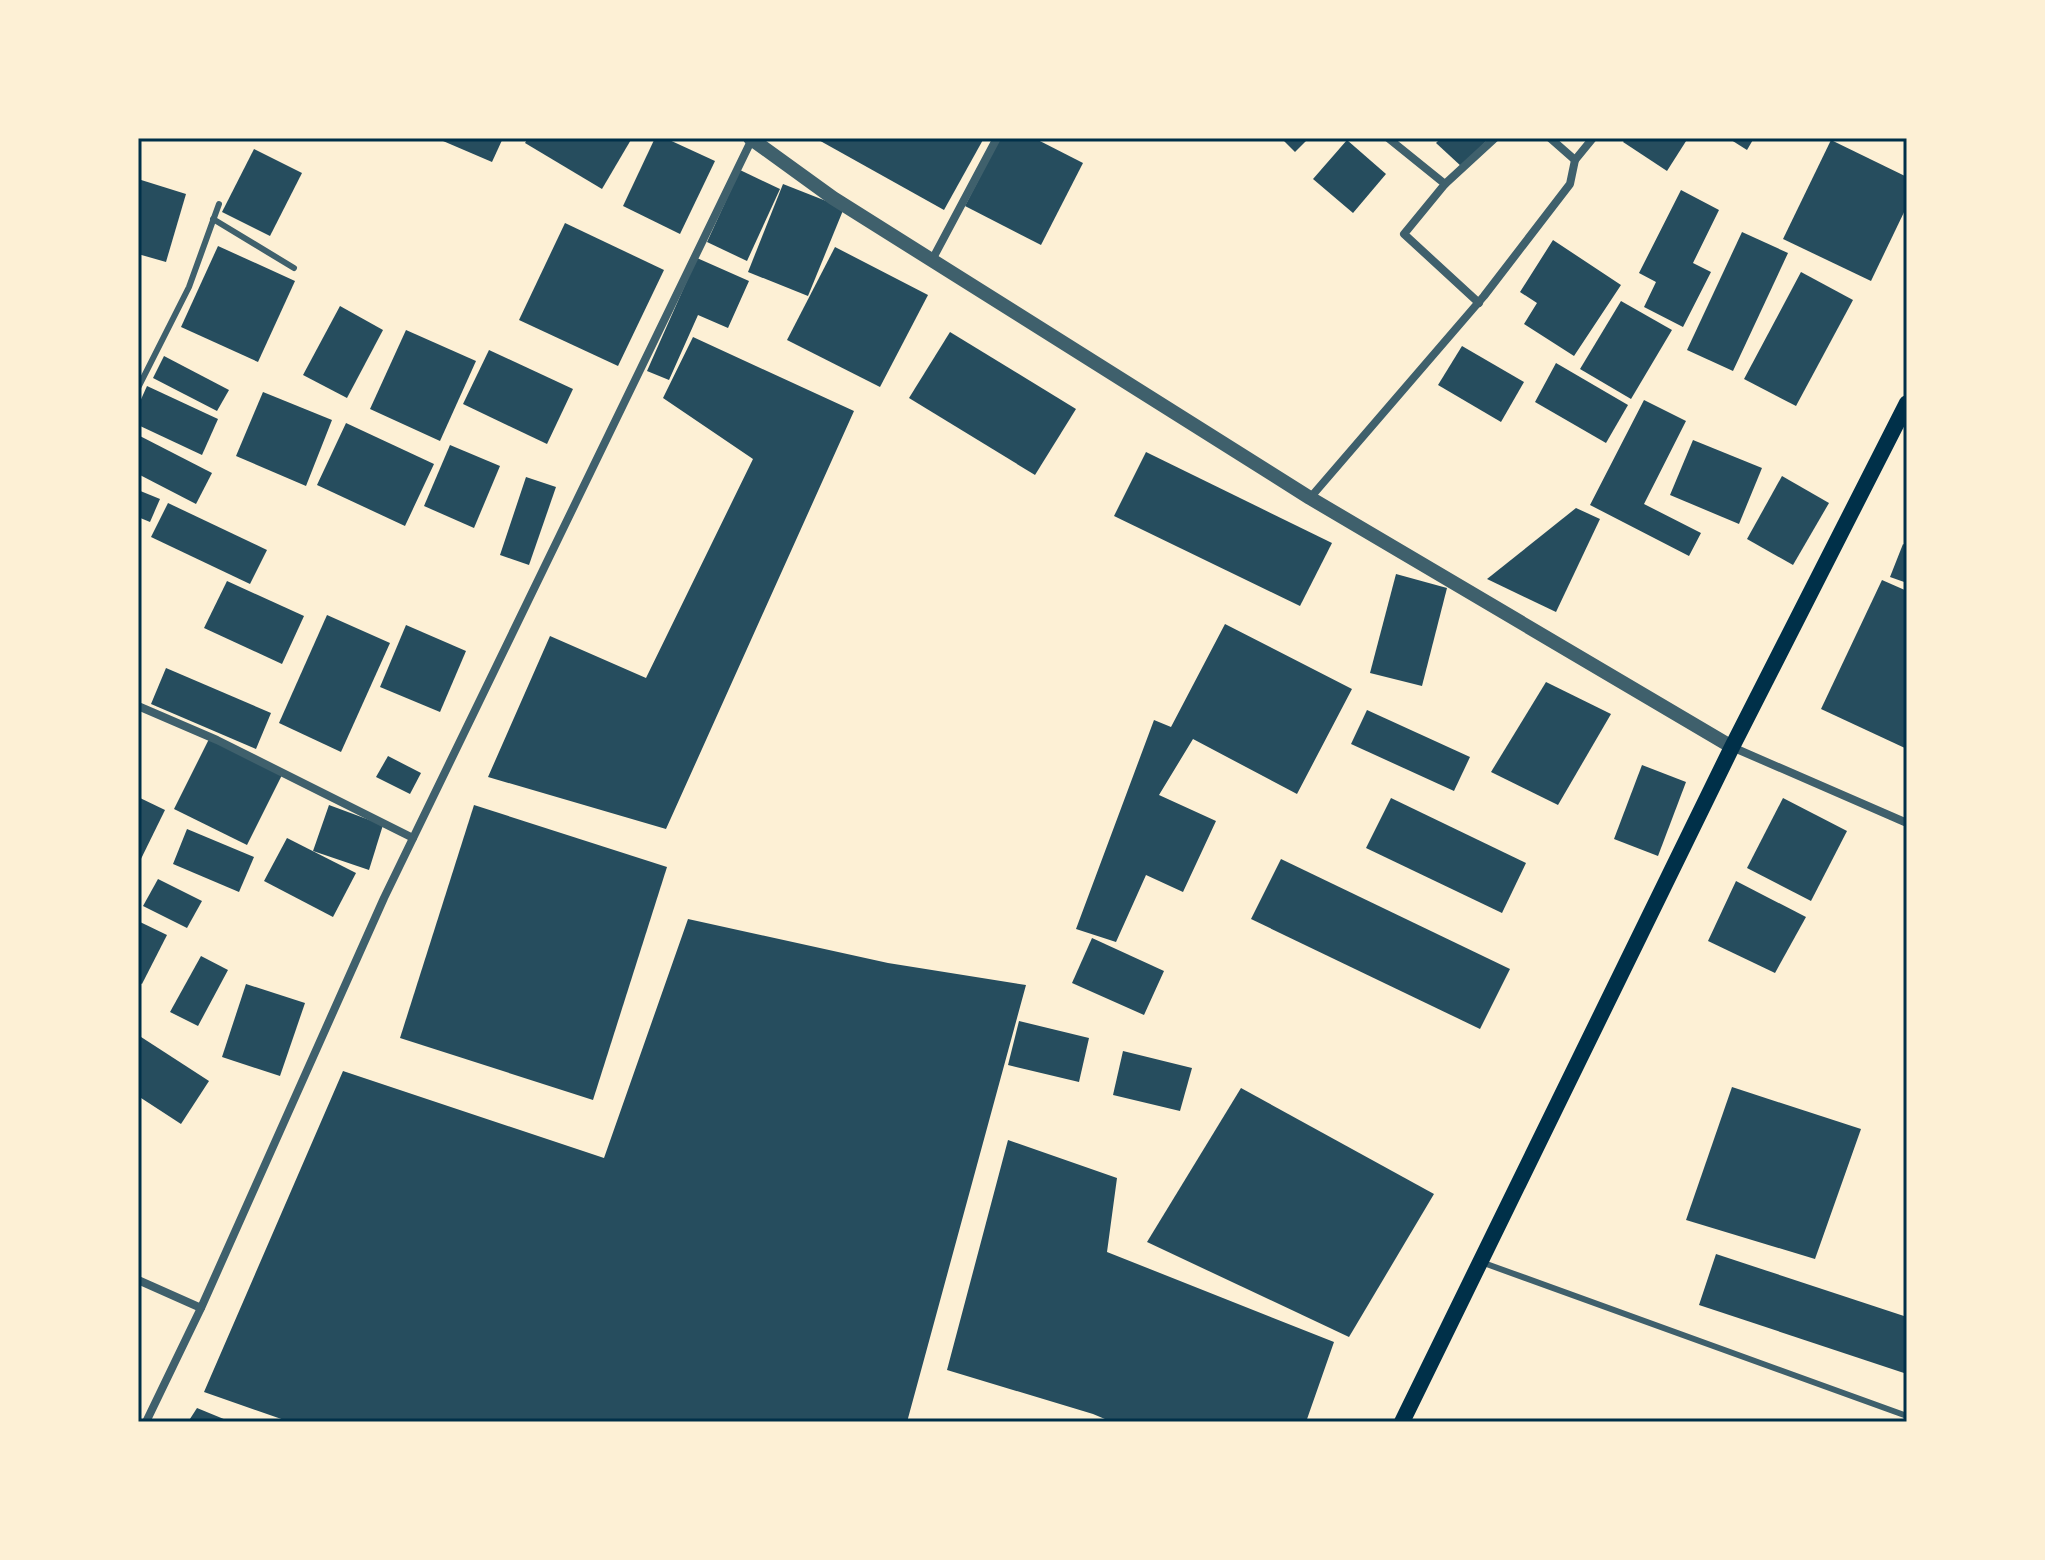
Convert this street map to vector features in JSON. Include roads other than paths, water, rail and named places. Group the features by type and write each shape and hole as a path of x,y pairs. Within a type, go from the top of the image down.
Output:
{"main road":[{"path":"1402,1422 1732,747 1907,403"}],"street":[{"path":"931,261 997,138"},
{"path":"1388,138 1445,184"},
{"path":"1479,303 1404,234 1445,184 1495,138"},
{"path":"1550,138 1575,160"},
{"path":"1310,498 1479,303 1570,184 1575,160 1593,138"},
{"path":"146,1422 201,1308 378,912 751,139 833,198 931,261 1310,498 1732,747 1907,823"},
{"path":"138,706 217,740 413,838"},
{"path":"138,1280 201,1308"}],"lane":[{"path":"138,388 189,287 219,204"},
{"path":"213,219 294,268"},
{"path":"1481,1262 1907,1416"}]}
